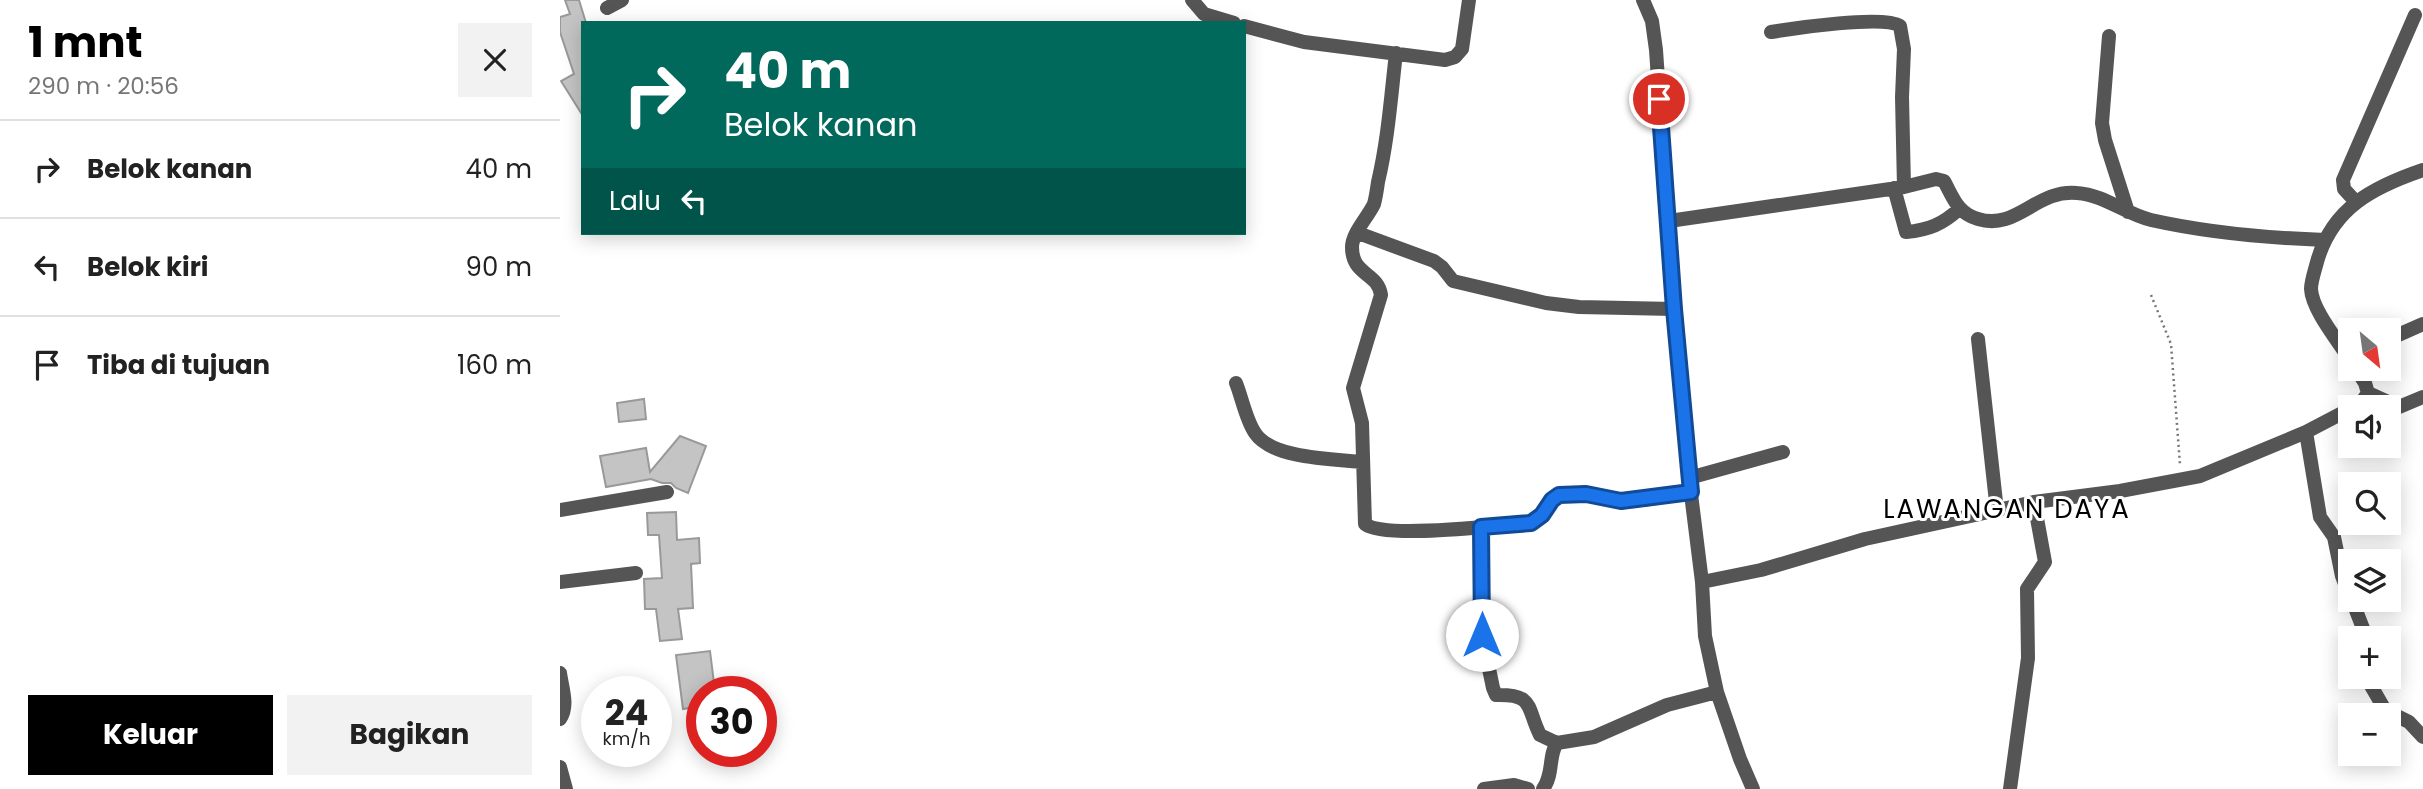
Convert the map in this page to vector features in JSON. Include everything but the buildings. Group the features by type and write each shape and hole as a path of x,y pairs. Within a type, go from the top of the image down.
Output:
{"street":[{"path":"607,8 622,0"},
{"path":"1192,0 1204,14 1224,21"},
{"path":"1246,27 1304,42 1445,60 1455,57 1462,49 1469,0"},
{"path":"1643,0 1651,21 1656,50 1674,309 1702,582 1705,636 1717,692 1753,789"},
{"path":"2356,202 2344,189 2343,180 2415,15"},
{"path":"1771,32 1860,23 1894,22 1900,26 1904,49 1899,188 1906,232 1925,230 1945,222 1959,209"},
{"path":"2109,36 2102,123 2128,212"},
{"path":"1396,53 1385,155 1374,204 1352,244 1359,271 1373,279 1380,288 1381,295 1353,388 1362,423 1363,517 1366,524 1372,529 1419,531 1531,523 1542,515 1559,495 1586,494 1621,501 1690,485 1783,452"},
{"path":"2338,340 2319,311 2311,288 2325,240 2338,221 2372,190 2423,170"},
{"path":"1668,221 1899,188 1936,179 1944,181 1959,209 1978,220 2006,219 2020,214 2049,195 2074,192 2099,197 2150,220 2273,239 2325,240"},
{"path":"1358,233 1434,261 1453,281 1546,303 1579,307 1674,309"},
{"path":"2401,334 2423,324"},
{"path":"1978,339 1997,511"},
{"path":"2364,382 2368,393 2399,407 2423,397"},
{"path":"1236,383 1254,432 1265,444 1299,455 1363,462"},
{"path":"1702,582 1761,570 1865,539 2034,502 2120,491 2200,476 2306,432 2338,415"},
{"path":"2306,432 2320,517 2334,537 2338,556"},
{"path":"560,510 667,492"},
{"path":"2010,789 2028,658 2026,589 2045,562 2034,502"},
{"path":"1481,527 1482,635 1493,688 1496,695 1521,697 1528,701 1540,736 1557,743 1594,737 1667,705 1717,692"},
{"path":"560,582 636,573"},
{"path":"560,673 565,702 564,713 560,719"},
{"path":"2373,689 2385,710 2409,722 2423,737"},
{"path":"1543,789 1551,775 1554,747 1557,743"},
{"path":"560,767 566,789"},
{"path":"1484,789 1514,785 1528,789"}],"path":[{"path":"2151,295 2171,344 2181,479"}],"district":[{"name":"LAWANGAN DAYA","path":"2007,509"}],"route":[{"path":"1482,635 1481,527 1531,523 1542,515 1559,495 1586,494 1621,501 1691,492 1659,99"}]}
